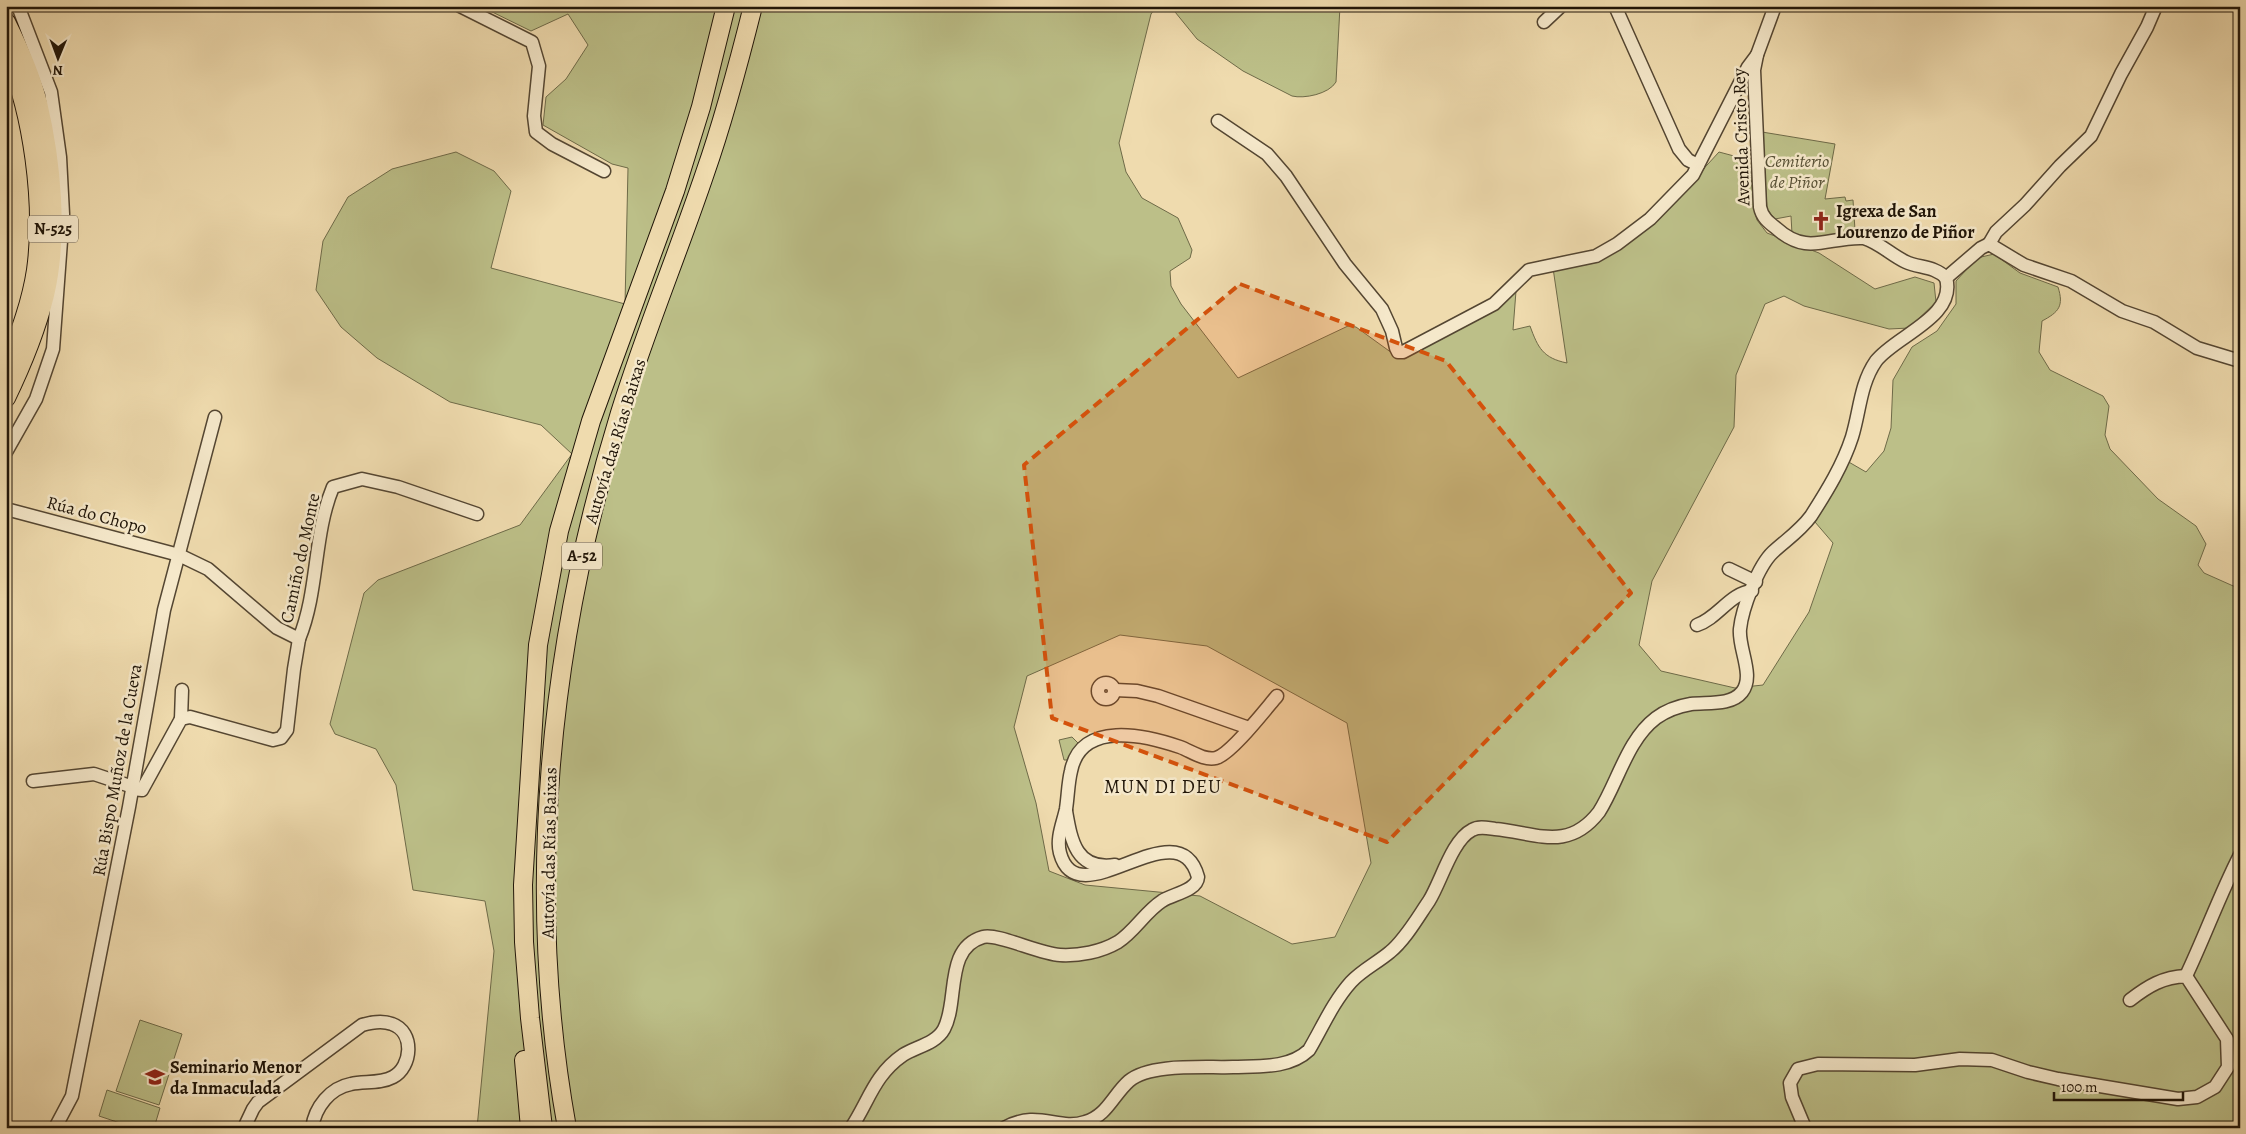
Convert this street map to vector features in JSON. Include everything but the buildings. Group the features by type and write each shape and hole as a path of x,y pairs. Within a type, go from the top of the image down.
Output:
{"highway":[{"name":"Autovía das Rías Baixas","path":"543,1128 530,1018 524,942 523,885 538,645 559,531 591,421 675,191 700,108 726,6"},
{"name":"Autovía das Rías Baixas","path":"567,1128 559,1083 546,928 546,811 560,683 578,572 597,491 621,410 706,170 742,52 753,6"},
{"name":"N-525","path":"6,22 22,55 38,103 48,164 53,228 45,294 27,352 6,398"},
{"name":"N-525","path":"6,52 16,72 29,125 39,196 36,270 23,323 6,369"},
{"path":"523,885 518,940 525,1092 530,1128"}],"street":[{"path":"6,452 36,399 53,349 63,214 60,157 51,92 31,45 18,6"},
{"path":"460,6 532,42 538,66 534,116 536,132 552,144 604,171"},
{"path":"1544,22 1561,6"},
{"path":"1615,6 1679,149 1688,160 1698,165"},
{"name":"Avenida Cristo Rey","path":"1775,6 1757,55 1754,70 1760,207 1767,221 1789,238 1801,244 1857,238 1871,240 1904,261 1935,270 1946,278"},
{"path":"1004,1128 1020,1120 1029,1119 1078,1124 1087,1122 1101,1114 1126,1084 1142,1074 1170,1069 1276,1065 1304,1055 1309,1050 1350,983 1396,946 1429,900 1456,848 1470,831 1484,828 1548,837 1578,832 1591,822 1599,812 1637,739 1650,723 1675,708 1693,704 1728,701 1743,691 1746,674 1740,645 1740,631 1743,615 1754,586 1769,556 1805,525 1823,497 1851,438 1862,390 1875,362 1891,345 1926,323 1937,310 1947,290 1946,278 1981,248 1989,244 1996,232 2025,205 2060,166 2091,136 2156,6"},
{"path":"1218,121 1267,154 1286,176 1345,264 1382,309 1392,331 1396,348 1398,352 1403,352 1494,304 1529,270 1587,259 1617,244 1650,219 1686,184 1698,165 1748,67 1757,55"},
{"path":"1728,105 1745,87 1754,85"},
{"path":"1989,244 2024,265 2071,281 2122,311 2162,326 2197,348 2240,362"},
{"name":"Rúa Bispo Muñoz de la Cueva","path":"55,1128 72,1096 132,788 164,610 215,417"},
{"name":"Camiño do Monte","path":"179,555 208,569 277,628 300,638 307,620 324,508 333,487 362,480 398,487 478,514"},
{"name":"Rúa do Chopo","path":"6,509 179,555"},
{"path":"1729,569 1754,586"},
{"path":"1697,625 1708,619 1736,596 1754,586"},
{"path":"181,719 190,717 273,740 281,738 287,730 294,669 300,638"},
{"path":"33,781 94,774 142,790 181,719 182,690"},
{"path":"1114,690 1137,691 1158,696 1249,728"},
{"path":"850,1128 866,1099 887,1068 906,1053 934,1039 944,1029 960,957 970,944 987,936 1002,938 1022,946 1052,954 1087,953 1118,941 1161,901 1190,888 1198,880 1195,868 1190,862 1174,853 1156,853 1108,872 1095,875 1083,875 1072,870 1060,852 1060,830 1066,808 1073,762 1084,746 1096,739 1108,736 1147,738 1178,746 1208,759 1221,756 1277,696"},
{"path":"1226,720 1232,727 1237,741"},
{"path":"1066,808 1073,845 1082,858 1102,866 1132,861"},
{"path":"2186,976 2204,938 2225,884 2240,855"},
{"path":"1072,870 1079,867 1082,858"},
{"path":"2130,1000 2152,984 2172,976 2186,976"},
{"path":"1805,1128 1792,1097 1790,1083 1798,1069 1818,1064 1915,1066 1960,1058 1992,1060 2028,1072 2058,1079 2178,1099 2197,1097 2215,1087 2228,1067 2227,1039 2186,976"},
{"path":"244,1128 252,1109 258,1102 362,1025 383,1022 394,1024 400,1029 408,1044 408,1054 400,1072 382,1081 350,1084 337,1089 322,1102 312,1128"}],"highlighted area":[{"path":"1240,284 1446,361 1631,593 1387,842 1052,718 1024,465"}],"green space":[{"path":"480,6 1157,6 1151,14 1119,143 1126,172 1142,198 1178,218 1192,250 1190,258 1170,271 1171,286 1181,304 1238,378 1348,326 1356,327 1392,353 1516,291 1513,330 1530,326 1539,346 1547,355 1567,363 1553,268 1588,262 1696,177 1719,152 1749,160 1755,212 1757,220 1767,233 1819,253 1875,289 1915,277 1934,283 1936,302 1909,328 1889,329 1804,306 1784,296 1765,304 1736,375 1734,427 1652,581 1639,645 1661,671 1735,688 1763,685 1809,612 1833,543 1815,522 1847,461 1866,472 1884,451 1891,428 1893,380 1912,347 1937,331 1956,304 1956,281 1977,258 1994,254 2020,273 2058,287 2060,294 2059,308 2053,315 2042,321 2039,352 2050,370 2103,396 2109,406 2105,435 2110,449 2158,499 2196,526 2206,544 2198,565 2204,573 2240,589 2240,1128 477,1128 494,951 485,901 413,890 396,785 376,749 335,734 330,724 364,593 378,580 520,525 572,454 541,425 450,402 377,358 341,327 316,290 323,241 348,197 392,169 456,152 494,171 511,191 491,268 625,304 628,168 612,164 543,125 546,97 566,79 588,45 568,14 531,31","holes":["1120,635 1207,646 1347,723 1371,863 1335,937 1292,944 1200,896 1085,885 1049,871 1036,803 1014,727 1027,676"]},
{"path":"1166,6 1340,6 1336,82 1328,90 1316,95 1292,96 1243,71 1197,39 1171,7"},
{"name":"Cemiterio de Piñor","path":"1762,132 1835,144 1825,199 1845,197 1846,201 1853,200 1855,230 1857,230 1857,234 1816,239 1792,234 1791,216 1775,219 1767,209"},
{"path":"1072,737 1078,743 1067,760 1064,760 1059,740"},
{"path":"140,1020 182,1034 159,1105 116,1091"},
{"path":"107,1090 160,1108 154,1128 135,1128 99,1116"}],"place":[{"name":"Igrexa de San Lourenzo de Piñor","path":"1821,221"},
{"name":"Seminario Menor da Inmaculada","path":"155,1077"}],"district":[{"name":"MUN DI DEU","path":"1163,787"}]}
